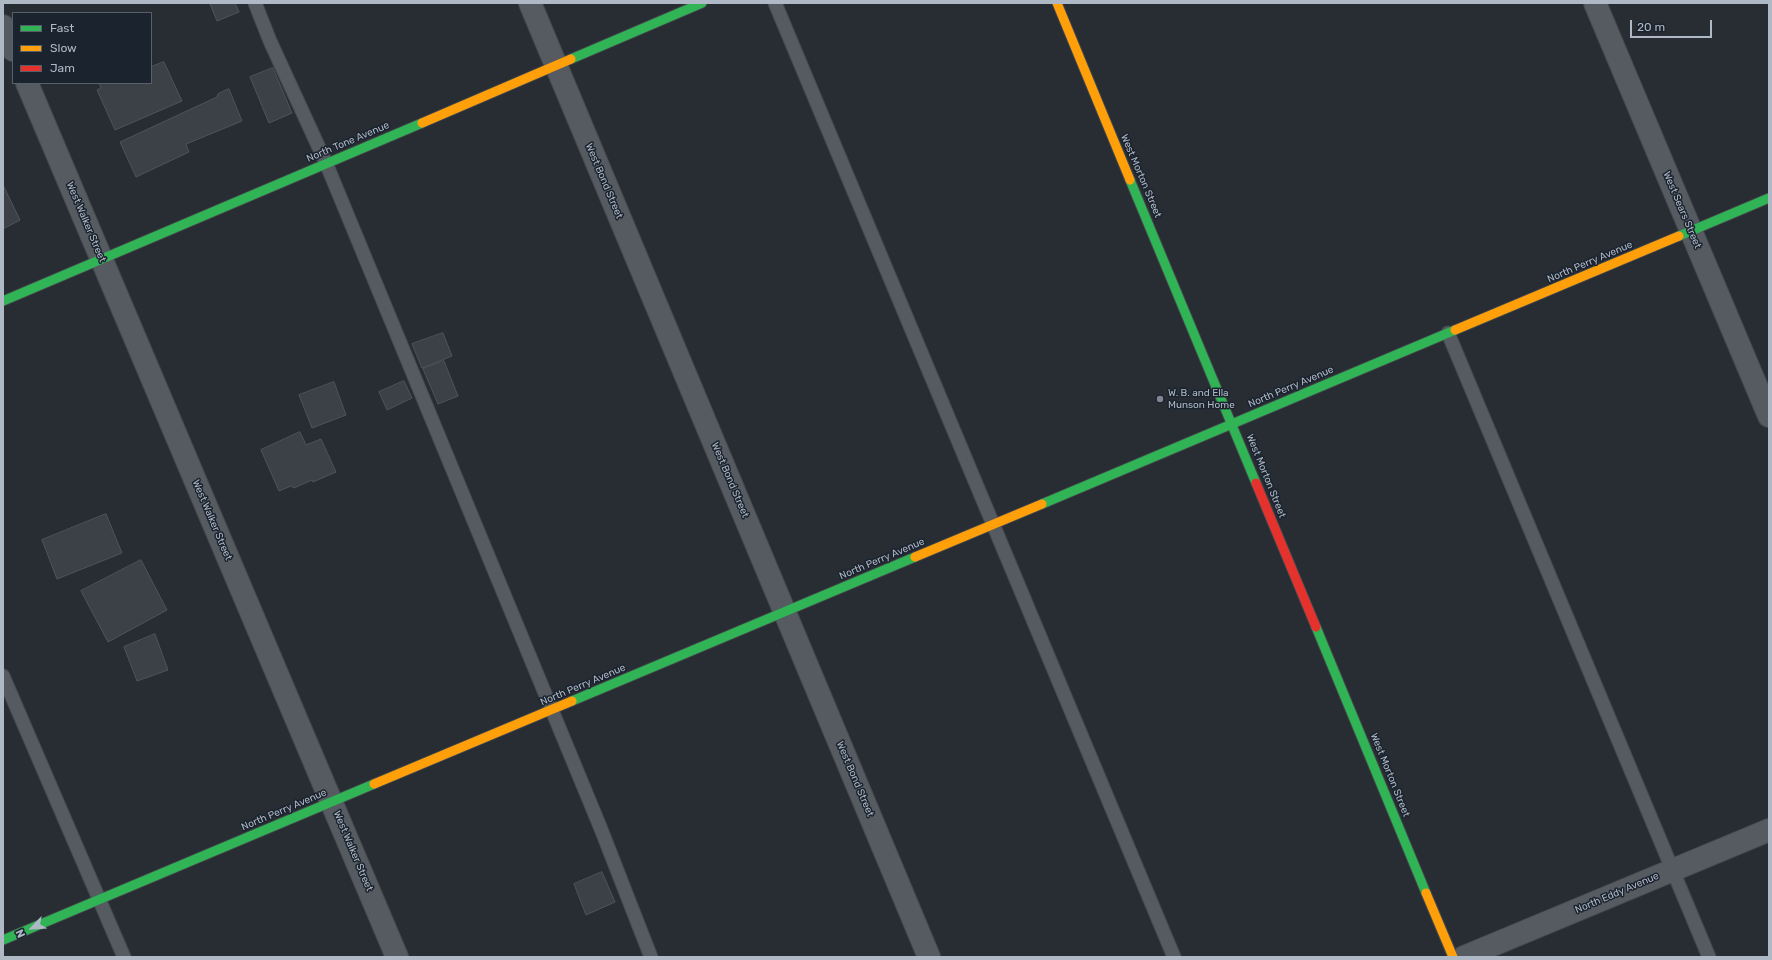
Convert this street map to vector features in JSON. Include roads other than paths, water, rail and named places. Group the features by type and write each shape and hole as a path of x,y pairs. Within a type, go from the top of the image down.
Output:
{"street":[{"name":"West Bond Street","path":"530,3 929,957"},
{"name":"North Tone Avenue","path":"3,301 702,3"},
{"name":"West Morton Street","path":"1057,3 1453,957"},
{"name":"West Sears Street","path":"1595,3 1769,416"},
{"path":"3,26 12,48"},
{"name":"West Walker Street","path":"27,84 397,957"},
{"name":"North Perry Avenue","path":"3,940 1769,198"},
{"name":"North Eddy Avenue","path":"1464,957 1769,830"}],"lane":[{"path":"255,3 270,41 326,163 552,710 651,957"},
{"path":"775,3 1174,957"},
{"path":"1448,333 1709,957"},
{"path":"3,676 124,957"}],"place":[{"name":"W. B. and Ella Munson Home","path":"1160,399"}]}
